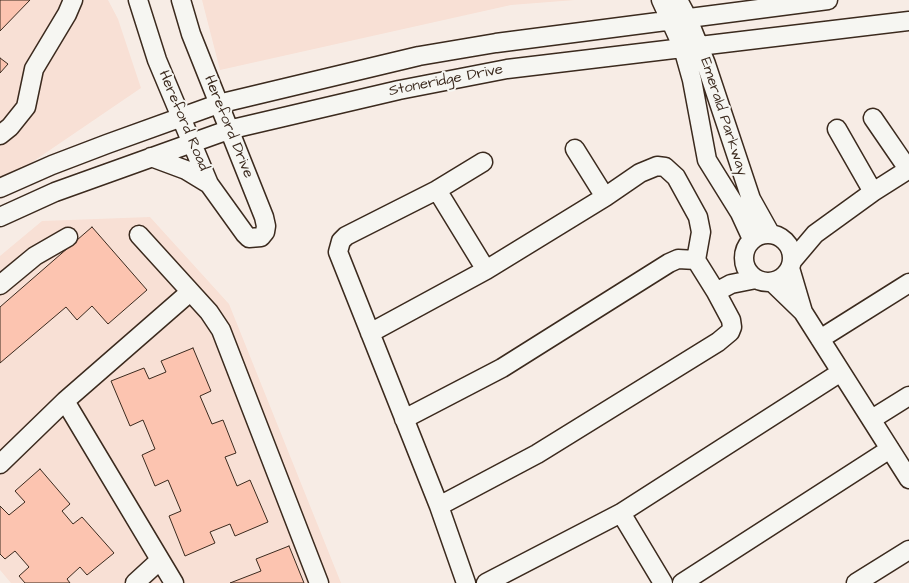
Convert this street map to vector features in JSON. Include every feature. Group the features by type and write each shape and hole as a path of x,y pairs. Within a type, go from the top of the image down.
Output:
{"street":[{"path":"0,135 10,127 26,107 34,69 67,14 73,0"},
{"name":"Hereford Road","path":"138,0 157,60 210,184 245,234"},
{"name":"Hereford Drive","path":"181,0 191,34 266,226 265,232 261,237 249,238 245,234"},
{"name":"Emerald Parkway","path":"661,0 680,20"},
{"name":"Emerald Parkway","path":"678,0 680,20 748,192 756,211 777,236"},
{"name":"Stoneridge Drive","path":"0,188 52,165 218,104 419,56 496,43 828,0"},
{"name":"Stoneridge Drive","path":"0,216 55,192 228,130 399,90 507,70 909,21"},
{"name":"Emerald Parkway","path":"691,47 692,80 707,160 740,213 752,240"},
{"path":"724,288 764,280 779,280 815,234 908,169 873,118"},
{"path":"837,129 873,192"},
{"path":"575,149 605,197"},
{"path":"151,158 186,170 210,184"},
{"path":"466,583 439,506 338,252 341,241 346,236 438,190 483,162"},
{"path":"370,333 486,270 650,168 657,166 665,167 676,177 698,217 701,232 696,260"},
{"path":"438,190 486,270"},
{"path":"815,234 777,236 762,234 752,240 745,251 746,267 750,274 764,280 803,312 909,479"},
{"path":"139,235 209,312 221,330 320,583"},
{"path":"777,236 789,245 792,252 792,264 803,312"},
{"path":"0,285 35,256 68,237"},
{"path":"404,419 502,368 678,259 696,260 724,288 732,327 726,337 537,454 439,506"},
{"path":"724,288 744,259"},
{"path":"820,339 909,283"},
{"path":"0,464 65,401 190,292"},
{"path":"486,583 621,513 841,372"},
{"path":"872,419 909,396"},
{"path":"65,401 159,561 174,583"},
{"path":"682,583 890,449"},
{"path":"621,513 663,583"},
{"path":"856,583 909,550"},
{"path":"135,583 159,561"}],"shaded area":[{"path":"0,0 108,0 118,19 141,88 0,184"},
{"path":"202,0 575,0 511,5 220,70"},
{"path":"150,217 229,304 341,583 11,583 0,570 0,256 42,221"}],"building":[{"path":"0,0 30,0 0,31"},
{"path":"0,58 8,64 0,73"},
{"path":"92,227 147,290 108,324 92,306 77,320 66,307 0,363 0,307"},
{"path":"193,348 211,391 200,396 212,424 223,420 236,453 225,457 237,486 250,480 268,522 235,536 230,524 210,532 215,543 185,556 169,516 181,511 168,480 155,486 142,455 155,449 143,420 130,426 111,381 144,368 149,379 166,372 161,361"},
{"path":"40,469 70,504 62,511 73,524 82,517 114,553 87,575 80,567 67,579 70,583 25,583 19,576 29,567 15,551 5,559 0,554 0,506 9,515 25,502 15,491"},
{"path":"289,546 304,583 230,583 261,571 256,559"}]}
